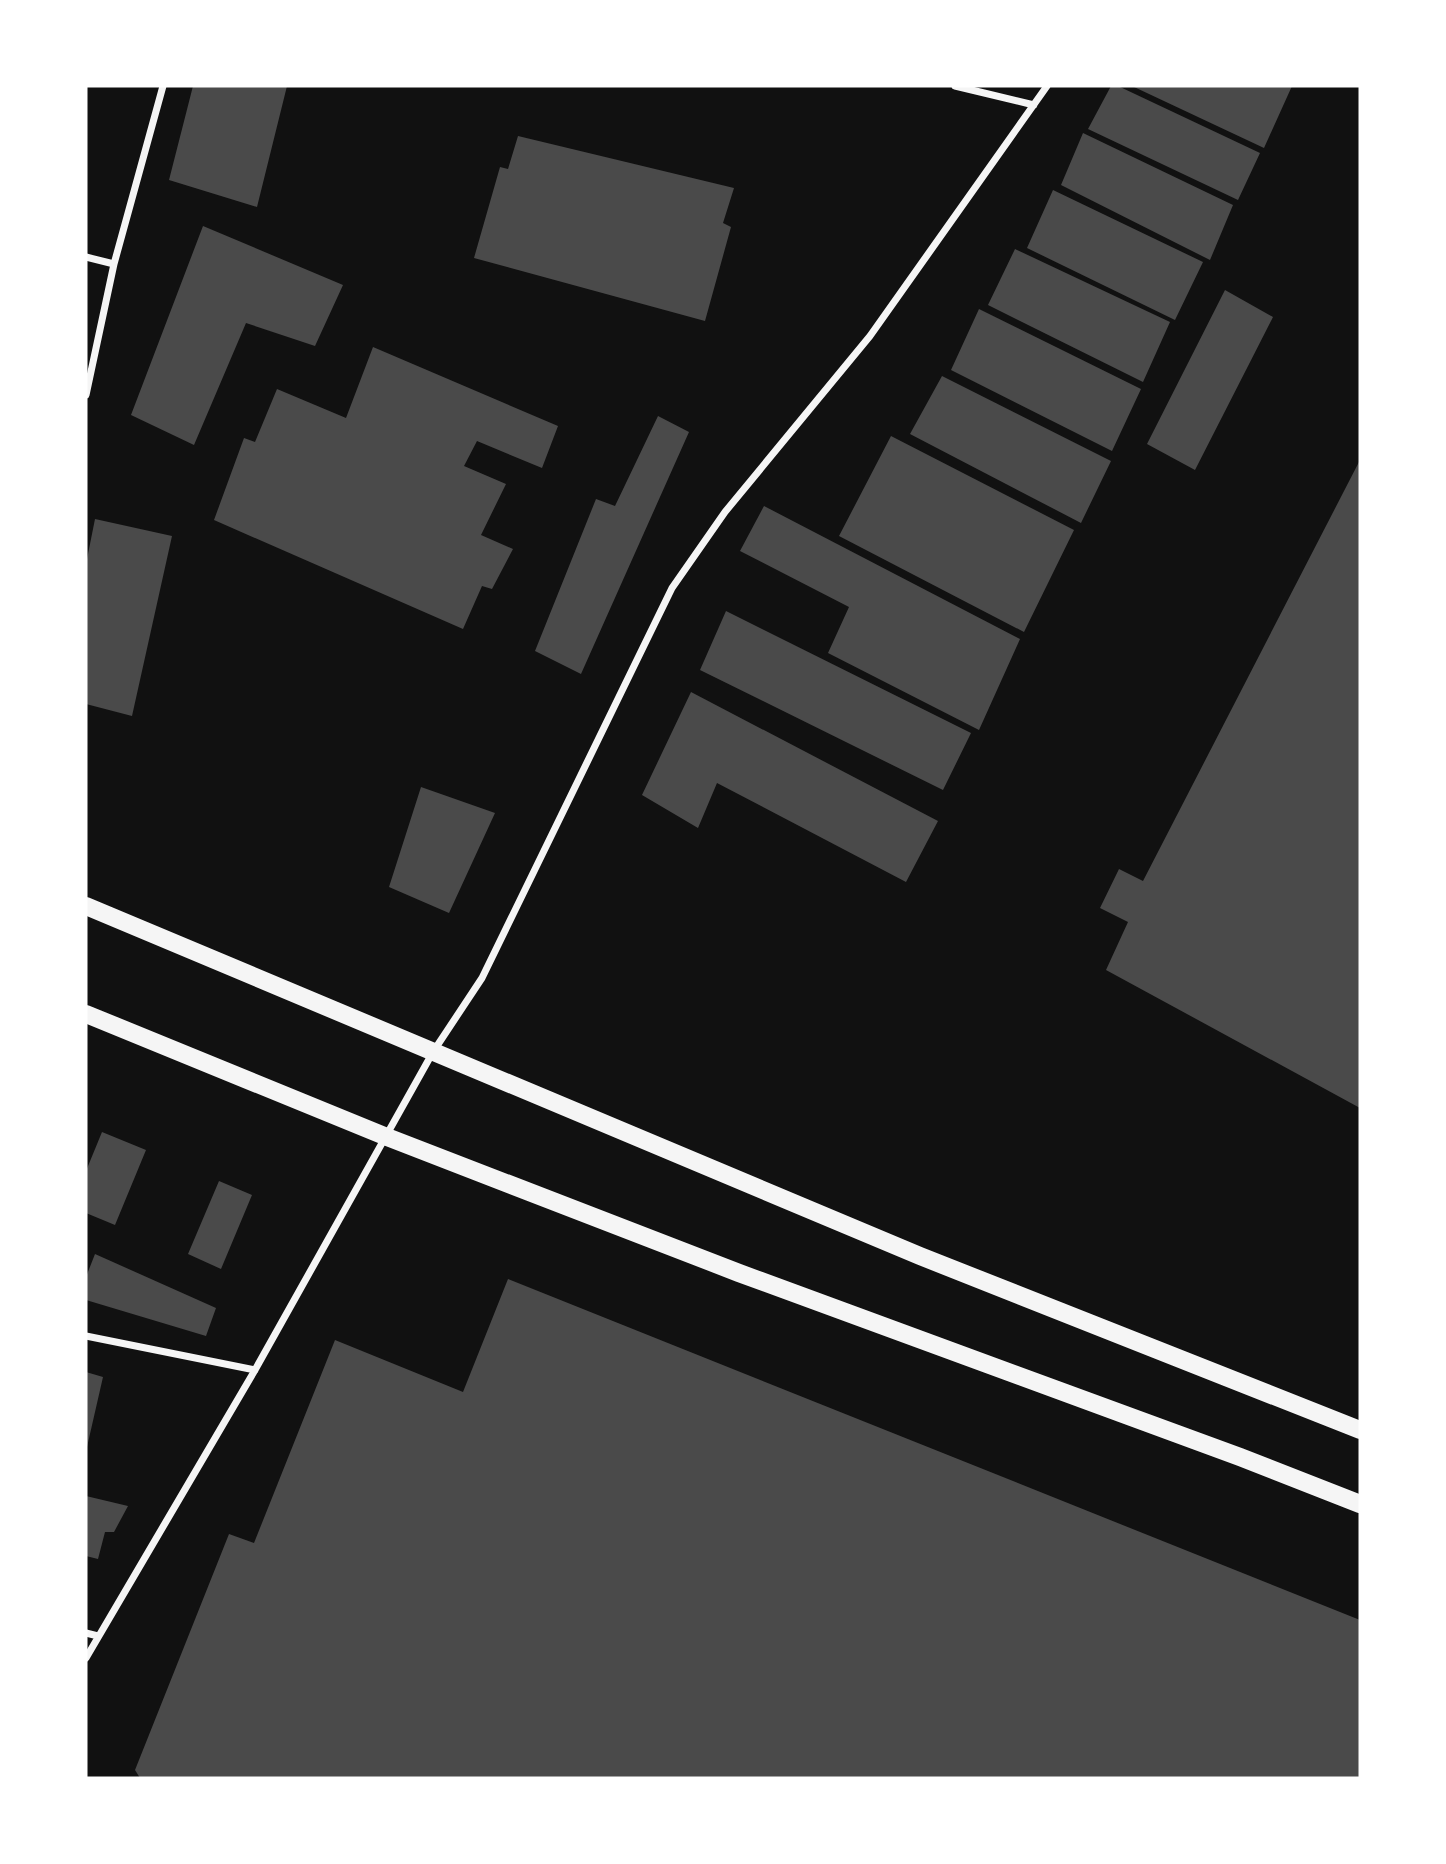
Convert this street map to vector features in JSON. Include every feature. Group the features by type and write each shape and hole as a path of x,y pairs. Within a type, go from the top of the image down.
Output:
{"main road":[{"path":"86,906 920,1256 1360,1430"},
{"path":"86,1014 387,1137 739,1273 1240,1457 1360,1504"}],"street":[{"path":"86,395 114,264 163,86"},
{"path":"955,86 1034,105"},
{"path":"86,1658 255,1370 433,1052 482,978 672,588 725,513 870,337 1047,86"},
{"path":"86,257 114,264"},
{"path":"86,1336 255,1370"},
{"path":"86,1633 98,1636"}],"building":[{"path":"193,86 287,86 257,207 169,180"},
{"path":"1111,86 1118,86 1260,153 1238,200 1088,129"},
{"path":"1132,86 1292,86 1264,148"},
{"path":"1083,133 1233,205 1210,260 1061,185"},
{"path":"518,136 734,188 723,223 731,227 705,321 474,258 500,167 508,169"},
{"path":"1053,190 1203,262 1175,320 1027,248"},
{"path":"203,226 343,285 315,346 246,323 194,445 131,415"},
{"path":"1015,249 1170,322 1143,382 988,305"},
{"path":"1225,290 1273,317 1195,470 1147,444"},
{"path":"979,309 1141,389 1112,451 951,370"},
{"path":"373,347 558,426 542,468 477,441 464,466 506,484 481,535 513,549 492,589 482,586 463,629 214,520 244,438 255,442 277,389 346,418"},
{"path":"942,376 1111,461 1081,523 910,434"},
{"path":"658,416 689,432 581,674 535,651 596,499 615,506"},
{"path":"891,436 1074,530 1024,632 839,536"},
{"path":"1360,460 1360,1108 1106,970 1128,922 1100,908 1119,869 1143,881"},
{"path":"764,506 1020,639 979,730 828,653 849,607 740,551"},
{"path":"95,519 172,536 132,716 86,704 86,564"},
{"path":"726,611 971,733 943,790 700,670"},
{"path":"691,692 938,821 906,882 717,783 698,828 642,795"},
{"path":"421,787 495,813 449,913 389,887"},
{"path":"102,1132 146,1150 115,1225 86,1213 86,1171"},
{"path":"219,1181 252,1195 221,1269 188,1254"},
{"path":"95,1254 216,1308 206,1336 86,1300 86,1277"},
{"path":"508,1279 1360,1620 1360,1778 140,1778 135,1770 229,1534 254,1543 335,1340 463,1392"},
{"path":"86,1372 103,1377 87,1447 86,1447"},
{"path":"86,1496 128,1506 114,1532 105,1532 98,1559 86,1556"}]}
